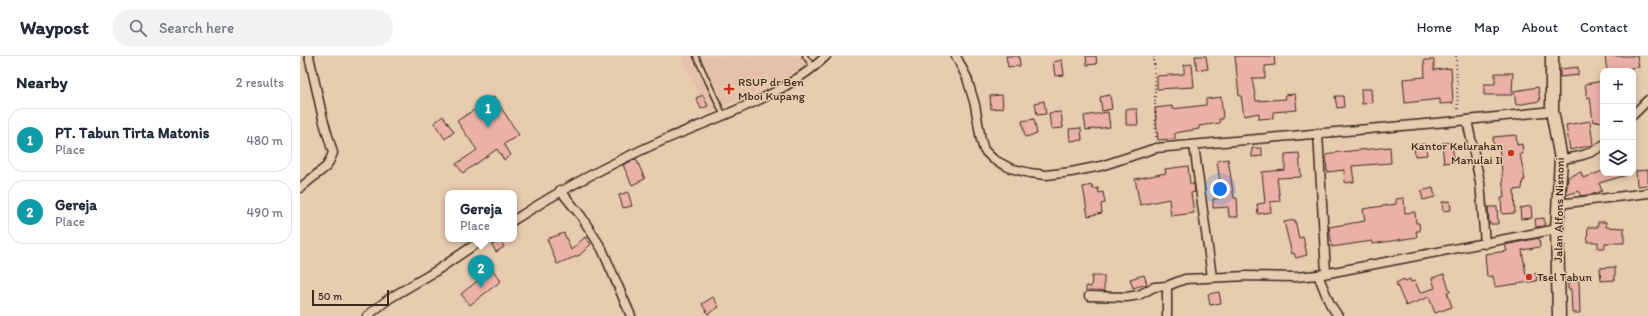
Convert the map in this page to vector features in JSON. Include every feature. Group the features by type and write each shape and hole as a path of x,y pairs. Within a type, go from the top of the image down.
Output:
{"main road":[{"name":"Jalan Alfons Nisnoni","path":"1552,56 1552,111 1561,159 1557,229 1559,316"}],"street":[{"path":"300,188 327,166 333,153 323,119 309,56"},
{"path":"517,218 560,190 627,156 768,95 801,78 826,56"},
{"path":"956,56 967,78 975,104 984,150 994,159 1010,168 1046,175 1101,166 1156,148 1458,121 1552,111"},
{"path":"1636,111 1648,100"},
{"path":"1467,120 1480,182 1485,244"},
{"path":"1318,134 1326,273"},
{"path":"1194,145 1212,277"},
{"path":"1561,159 1580,157 1594,152 1600,147"},
{"path":"560,190 581,216 602,248 631,316"},
{"path":"1559,204 1648,193"},
{"path":"1089,296 1127,297 1139,295 1154,287 1166,286 1185,279 1212,277 1295,277 1318,275 1557,229"},
{"path":"367,316 390,298 436,271 479,242"},
{"path":"1318,275 1330,304 1338,316"},
{"path":"1166,286 1167,316"}],"lane":[{"path":"696,56 723,114"},
{"path":"805,56 814,68"}],"path":[{"path":"1154,56 1156,148"},
{"path":"1456,56 1458,121"}],"shaded area":[{"name":"RSUP dr Ben Mboi Kupang","path":"681,56 825,56 816,66 707,113"}],"building":[{"path":"1006,56 1019,56 1020,66 1008,67"},
{"path":"1086,56 1096,56 1097,64 1087,65"},
{"path":"1195,56 1206,56 1208,69 1197,70"},
{"path":"1235,56 1274,56 1275,65 1265,66 1265,78 1252,78 1256,101 1286,99 1285,95 1295,94 1297,110 1273,112 1273,118 1259,119 1259,113 1244,116 1241,96 1239,96"},
{"path":"1605,56 1637,56 1639,67 1607,68"},
{"path":"1062,60 1064,75 1055,76 1053,62"},
{"path":"1424,60 1434,60 1434,70 1451,68 1453,103 1440,104 1440,99 1405,103 1403,79 1425,77"},
{"path":"1192,64 1194,87 1157,89 1157,76 1184,74 1184,65"},
{"path":"1578,67 1578,75 1560,77 1560,69"},
{"path":"1495,73 1513,73 1512,95 1484,95 1484,84 1495,84"},
{"path":"1600,82 1600,121 1593,122 1590,97 1587,98 1585,84"},
{"path":"1538,87 1540,101 1516,105 1514,91"},
{"path":"1361,89 1371,89 1372,103 1362,104"},
{"path":"703,95 708,106 701,109 696,98"},
{"path":"1002,95 1003,108 991,109 990,96"},
{"path":"1110,95 1112,109 1102,111 1100,97"},
{"path":"1335,96 1343,96 1344,107 1337,108"},
{"path":"494,97 519,135 504,144 511,155 504,160 497,149 463,173 456,164 477,150 457,121"},
{"path":"1221,97 1223,119 1219,119 1220,123 1199,126 1199,129 1175,133 1175,139 1158,140 1155,108 1172,106 1172,109 1206,105 1206,99"},
{"path":"1044,101 1046,114 1037,115 1035,103"},
{"path":"1126,109 1137,109 1138,125 1126,125"},
{"path":"1061,112 1063,128 1051,129 1049,113"},
{"path":"1108,112 1110,127 1086,130 1084,116"},
{"path":"443,116 454,132 445,139 434,123"},
{"path":"1034,119 1037,134 1025,137 1022,121"},
{"path":"1590,121 1593,145 1570,150 1566,125"},
{"path":"1081,128 1082,140 1070,141 1069,129"},
{"path":"1516,135 1517,145 1522,144 1523,154 1520,154 1525,180 1523,180 1522,189 1514,190 1515,213 1502,214 1501,198 1504,198 1501,161 1499,148 1494,148 1493,137"},
{"path":"1452,142 1454,162 1444,163 1442,143"},
{"path":"1426,144 1427,155 1415,156 1414,145"},
{"path":"1390,147 1391,163 1352,166 1354,182 1345,183 1344,170 1327,172 1326,155 1331,153"},
{"path":"1252,148 1262,148 1262,156 1252,157"},
{"path":"1299,153 1301,177 1277,178 1280,201 1270,202 1271,212 1258,214 1257,204 1265,203 1262,172 1285,170 1285,154"},
{"path":"636,159 645,179 632,185 623,165"},
{"path":"1228,159 1234,198 1237,198 1238,217 1229,217 1228,207 1213,208 1213,199 1222,198 1217,161"},
{"path":"1188,166 1190,184 1194,184 1195,192 1191,193 1194,213 1171,216 1169,199 1140,205 1135,179 1166,173 1165,169"},
{"path":"1648,170 1648,185 1637,186 1636,171"},
{"path":"1581,172 1583,178 1600,172 1600,176 1624,176 1599,183 1602,191 1593,194 1580,196 1579,191 1566,195 1568,177"},
{"path":"1092,185 1093,189 1098,188 1099,193 1103,192 1105,203 1101,204 1102,213 1088,216 1083,187"},
{"path":"1433,188 1435,197 1423,200 1421,191"},
{"path":"628,192 632,206 623,208 619,195"},
{"path":"1404,198 1405,213 1415,212 1416,223 1419,223 1420,231 1416,231 1417,237 1372,244 1372,241 1332,247 1329,227 1365,221 1363,209 1396,204 1396,199"},
{"path":"1450,201 1451,210 1443,211 1442,202"},
{"path":"1531,206 1532,218 1521,219 1520,208"},
{"path":"1488,207 1497,207 1498,224 1489,224"},
{"path":"1544,218 1545,226 1536,227 1535,219"},
{"path":"1295,220 1299,238 1303,237 1307,255 1296,258 1294,253 1292,254 1284,222"},
{"path":"1598,222 1606,222 1606,227 1624,228 1624,243 1605,243 1605,248 1598,248 1598,242 1587,242 1588,227 1598,227"},
{"path":"564,233 571,250 585,237 591,244 580,255 557,264 547,239"},
{"path":"1539,238 1540,247 1522,250 1526,275 1536,273 1537,281 1495,287 1493,276 1487,277 1485,254 1507,251 1505,245"},
{"path":"497,242 501,242 504,247 496,252 492,245"},
{"path":"489,265 501,281 470,305 461,294 481,278 477,273"},
{"path":"1615,267 1615,280 1601,281 1600,268"},
{"path":"1444,274 1450,292 1447,292 1452,307 1435,313 1429,297 1406,306 1396,283 1404,279 1405,281 1410,279 1411,282 1415,281 1420,293 1435,288 1432,278"},
{"path":"1144,275 1147,284 1133,288 1130,279"},
{"path":"1092,276 1104,276 1104,291 1086,292 1086,286 1091,287"},
{"path":"1579,280 1580,313 1572,313 1571,289 1568,289 1568,281"},
{"path":"1219,292 1221,303 1210,305 1208,294"},
{"path":"713,297 719,307 708,314 702,304"}],"place":[{"name":"RSUP dr Ben Mboi Kupang","path":"729,89"},
{"name":"PT. Tabun Tirta Matonis","path":"488,128"},
{"name":"Kantor Kelurahan Manulai II","path":"1511,153"},
{"name":"Tsel Tabun","path":"1529,277"},
{"name":"Gereja","path":"481,288"}]}
